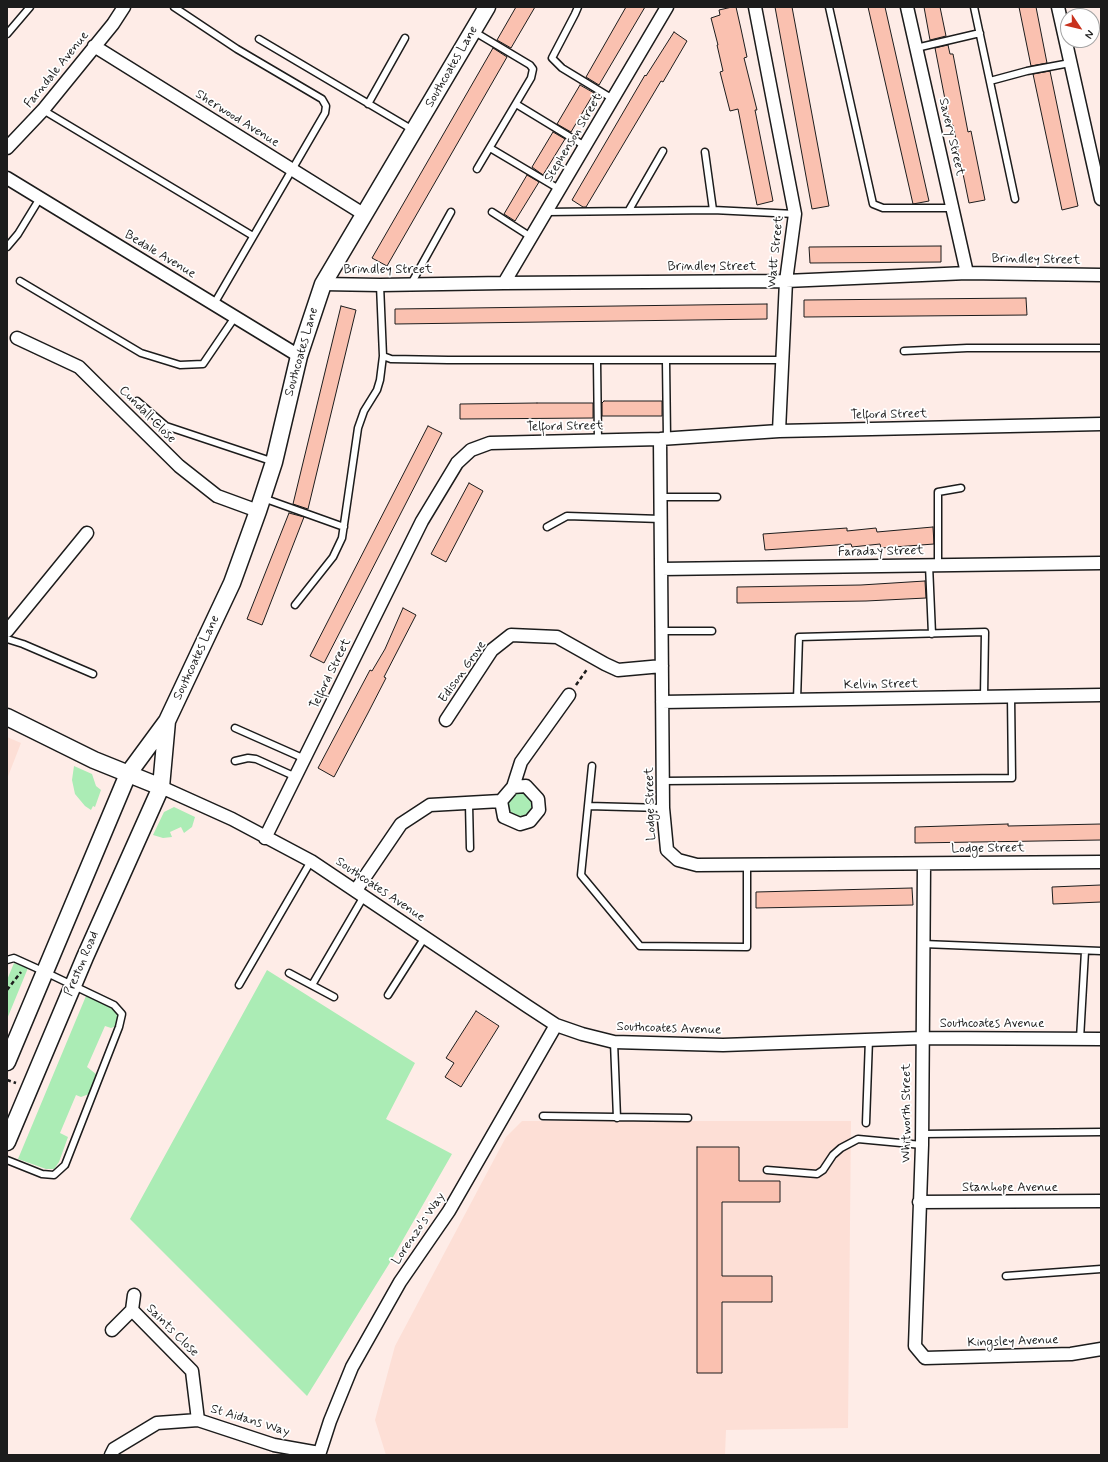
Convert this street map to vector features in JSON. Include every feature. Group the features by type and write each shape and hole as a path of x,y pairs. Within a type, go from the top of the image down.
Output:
{"street":[{"name":"Farndale Avenue","path":"7,148 43,110 124,7"},
{"name":"Southcoates Lane","path":"128,774 167,721 232,583 274,462 299,356 323,284 487,7"},
{"name":"Stephenson Street","path":"504,282 667,7"},
{"name":"Watt Street","path":"755,7 795,214 786,281 779,431"},
{"name":"Savery Street","path":"907,7 967,273"},
{"path":"1058,7 1101,199"},
{"name":"Sherwood Avenue","path":"94,46 365,215"},
{"name":"Bedale Avenue","path":"7,178 299,356"},
{"name":"Brindley Street","path":"323,284 380,285 504,282 786,281 967,273 1101,275"},
{"name":"Cundall Close","path":"17,338 79,367 179,466 217,496 260,504"},
{"name":"Telford Street","path":"265,838 422,521 457,463 471,450 490,443 663,439 779,431 1101,424"},
{"name":"Lodge Street","path":"663,439 660,497 663,808 667,850 678,860 697,865 1101,862"},
{"path":"7,631 87,533"},
{"name":"Faraday Street","path":"661,569 1101,563"},
{"name":"Edison Grove","path":"446,720 492,650 511,635 557,637 594,659 618,670 662,666"},
{"path":"360,893 401,824 430,805 501,801 513,786 521,762 569,695"},
{"name":"Kelvin Street","path":"662,702 1101,695"},
{"path":"7,717 94,760 161,787"},
{"name":"Southcoates Lane","path":"161,787 167,721"},
{"path":"7,1060 46,972 128,774"},
{"path":"501,801 504,817 520,824 530,821 539,810 538,799 526,786 513,786"},
{"name":"Southcoates Avenue","path":"161,787 232,819 265,838 311,861 556,1025 582,1034 614,1042 723,1045 922,1038 1101,1039"},
{"name":"Preston Road","path":"7,1142 73,986 161,787"},
{"name":"Whitworth Street","path":"924,864 922,1139 915,1346 925,1358"},
{"name":"Lorenzo's Way","path":"319,1454 352,1367 400,1282 449,1211 556,1025"},
{"name":"Stanhope Avenue","path":"919,1202 1101,1201"},
{"name":"Saints Close","path":"112,1330 132,1310 134,1295"},
{"name":"Saints Close","path":"132,1310 192,1371 198,1420"},
{"name":"Kingsley Avenue","path":"925,1358 1071,1354 1101,1349"},
{"name":"St Aidans Way","path":"110,1455 114,1449 156,1423 198,1420 274,1444 319,1454"}],"lane":[{"path":"7,34 30,7"},
{"path":"174,7 237,49 322,99 326,106 325,113 214,304"},
{"path":"578,7 552,58 562,68 613,99"},
{"path":"829,7 873,204 883,208 952,208"},
{"path":"974,7 1015,199"},
{"path":"473,31 530,65 533,69 531,78 477,169"},
{"path":"916,48 980,33"},
{"path":"368,104 405,38"},
{"path":"259,39 414,131"},
{"path":"990,81 1027,71 1070,63"},
{"path":"516,104 585,146"},
{"path":"43,110 253,236"},
{"path":"490,148 559,189"},
{"path":"629,210 663,151"},
{"path":"705,152 713,210"},
{"path":"7,247 18,234 40,198"},
{"path":"546,212 713,210 795,214"},
{"path":"411,284 451,212"},
{"path":"492,212 531,237"},
{"path":"20,281 141,353 180,365 203,364 235,317"},
{"path":"295,605 333,557 342,538 358,428 364,411 377,390 383,356 380,285"},
{"path":"904,351 967,348 1101,348"},
{"path":"383,356 391,359 597,361 782,360"},
{"path":"597,361 598,440"},
{"path":"663,439 666,361"},
{"path":"137,401 166,426 274,462"},
{"path":"932,634 933,565 938,492 961,488"},
{"path":"660,497 717,497"},
{"path":"260,504 344,527"},
{"path":"547,527 567,516 661,519"},
{"path":"662,631 712,631"},
{"path":"797,700 799,637 985,632 984,697"},
{"path":"7,639 23,644 93,674"},
{"path":"663,781 1012,778 1011,696"},
{"path":"235,728 305,759"},
{"path":"235,761 248,758 256,759 296,777"},
{"path":"592,766 581,875 640,946 747,947 747,865"},
{"path":"469,804 470,848"},
{"path":"588,806 663,808"},
{"path":"239,985 311,861"},
{"path":"312,985 360,893"},
{"path":"388,995 425,938"},
{"path":"923,944 1101,951"},
{"path":"1080,1039 1085,951"},
{"path":"7,960 14,958 46,972 114,1004 122,1014 119,1027 65,1165 54,1175 42,1174 7,1160"},
{"path":"289,974 334,997"},
{"path":"866,1123 869,1040"},
{"path":"614,1042 617,1118"},
{"path":"543,1116 688,1118"},
{"path":"767,1170 817,1174 823,1170 833,1155 841,1148 858,1139 922,1139 1101,1132"},
{"path":"1006,1276 1101,1269"}],"path":[{"path":"569,695 594,659"},
{"path":"7,990 28,964"}],"shaded area":[{"path":"7,737 21,743 7,779"},
{"path":"522,1121 851,1121 848,1428 726,1430 725,1455 386,1455 375,1420 395,1346 506,1137"}],"green space":[{"path":"74,766 92,774 96,786 101,790 95,807 93,806 91,810 85,806 75,794 72,780"},
{"path":"515,792 525,792 532,799 532,809 525,816 515,816 508,809 508,799"},
{"path":"174,807 195,817 192,827 184,833 181,827 170,832 172,837 163,838 153,835 164,812"},
{"path":"14,963 28,968 7,1019 7,980"},
{"path":"267,970 415,1063 386,1119 452,1154 389,1264 307,1396 130,1219"},
{"path":"86,996 111,1006 118,1015 116,1026 111,1028 105,1026 87,1067 96,1074 89,1094 81,1097 76,1095 60,1133 68,1137 59,1162 54,1169 46,1169 18,1159"}],"building":[{"path":"516,7 535,7 511,48 497,40"},
{"path":"626,7 645,7 599,85 586,77"},
{"path":"736,7 747,57 744,58 757,110 755,110 773,201 757,205 738,109 730,111 720,72 723,71 711,18 720,15 719,10"},
{"path":"775,7 792,7 829,206 812,209"},
{"path":"868,7 885,7 929,201 913,204"},
{"path":"924,7 940,7 946,36 930,40"},
{"path":"1019,7 1036,7 1047,63 1031,66"},
{"path":"674,32 687,41 663,82 661,81 586,207 583,207 572,200 645,75 646,76"},
{"path":"948,45 950,54 953,54 968,132 971,131 985,200 969,203 953,125 950,125 935,48"},
{"path":"493,48 507,57 387,266 372,258"},
{"path":"1050,71 1078,206 1062,210 1033,74"},
{"path":"580,85 594,93 571,132 557,124"},
{"path":"553,132 565,139 543,175 532,167"},
{"path":"527,175 539,182 515,221 504,214"},
{"path":"941,246 941,262 810,263 809,247"},
{"path":"1026,298 1027,315 804,317 804,300"},
{"path":"767,304 767,319 395,324 395,309"},
{"path":"341,306 356,310 308,509 293,504"},
{"path":"604,401 662,401 662,416 602,416 602,403"},
{"path":"593,403 593,418 460,419 460,404"},
{"path":"428,426 442,433 324,663 310,656"},
{"path":"469,483 483,491 446,562 431,554"},
{"path":"289,513 304,517 262,625 247,619"},
{"path":"933,527 934,544 881,548 880,544 852,547 851,544 765,550 763,534 847,528 847,531 876,528 877,532"},
{"path":"925,581 926,598 866,601 737,603 737,587 861,585"},
{"path":"403,608 416,615 384,677 386,678 334,777 318,768 370,670 372,671 385,649"},
{"path":"1008,824 1008,826 1101,824 1101,840 915,843 915,827"},
{"path":"1101,885 1101,902 1053,904 1052,887"},
{"path":"912,888 913,905 756,908 756,892"},
{"path":"476,1011 499,1026 461,1087 445,1077 454,1063 446,1058"},
{"path":"697,1147 739,1147 739,1181 780,1181 780,1202 722,1202 722,1276 772,1276 772,1302 722,1302 722,1373 697,1373"}]}
